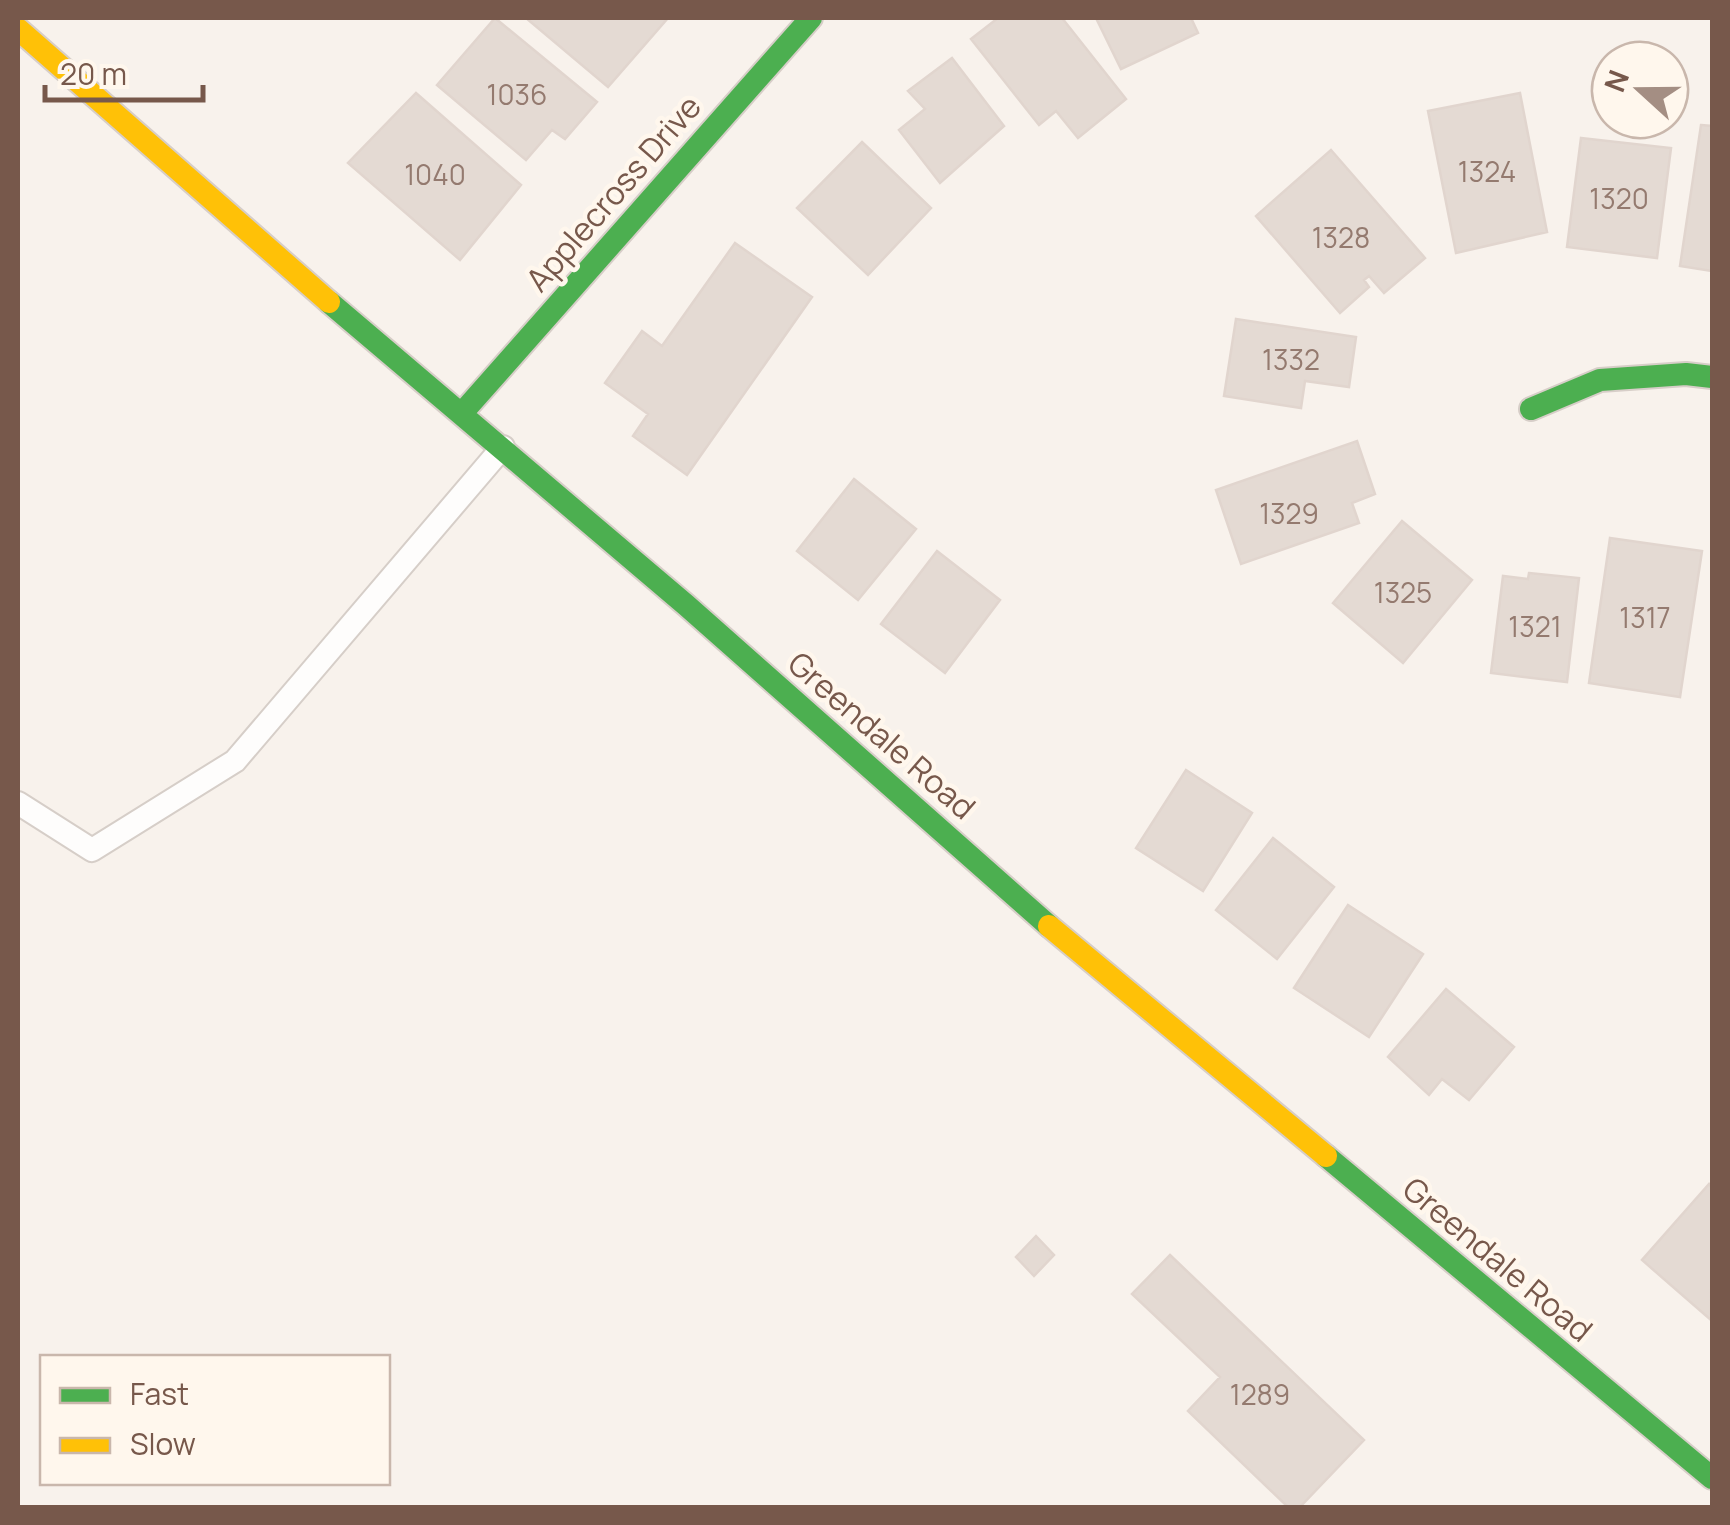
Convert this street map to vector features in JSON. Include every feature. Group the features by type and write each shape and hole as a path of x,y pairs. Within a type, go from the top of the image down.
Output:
{"street":[{"name":"Applecross Drive","path":"463,412 811,18"},
{"name":"Greendale Road","path":"18,29 257,240 463,412 1041,919 1712,1478"},
{"path":"1532,409 1600,380 1686,374 1712,377"}],"lane":[{"path":"18,803 92,850 236,760 503,447"}],"building":[{"path":"495,18 597,102 565,139 552,130 526,160 437,85"},
{"path":"526,18 668,18 608,87"},
{"path":"998,18 1062,18 1126,99 1078,138 1056,111 1039,125 971,39"},
{"path":"1096,18 1191,18 1198,33 1121,69"},
{"path":"952,58 1004,126 940,183 899,130 925,109 908,91"},
{"path":"416,93 521,185 460,260 348,163"},
{"path":"1520,93 1547,232 1456,253 1428,111"},
{"path":"1701,125 1712,126 1712,271 1680,266"},
{"path":"1581,138 1671,148 1657,258 1567,247"},
{"path":"862,142 931,208 868,275 797,208"},
{"path":"1331,150 1425,258 1384,293 1369,276 1364,280 1369,287 1340,313 1256,216"},
{"path":"735,243 812,297 687,475 633,436 648,414 605,383 642,331 662,346"},
{"path":"1236,319 1356,337 1349,387 1305,381 1301,408 1224,396"},
{"path":"1357,441 1375,494 1352,503 1359,523 1241,564 1216,490"},
{"path":"854,479 916,529 858,600 797,551"},
{"path":"1402,521 1472,580 1403,663 1333,603"},
{"path":"1610,538 1702,551 1680,697 1589,683"},
{"path":"937,551 1000,600 945,673 881,624"},
{"path":"1529,573 1579,578 1567,682 1491,673 1503,576 1528,579"},
{"path":"1186,770 1252,813 1203,891 1136,848"},
{"path":"1273,838 1334,887 1277,959 1216,910"},
{"path":"1348,905 1423,954 1369,1037 1294,988"},
{"path":"1446,989 1514,1047 1469,1100 1442,1079 1429,1095 1388,1057"},
{"path":"1709,1184 1712,1188 1711,1320 1642,1260"},
{"path":"1036,1236 1054,1255 1034,1276 1016,1257"},
{"path":"1170,1255 1364,1440 1299,1508 1289,1508 1188,1411 1220,1377 1132,1294"}],"traffic: fast":[{"path":"463,412 811,18"},
{"path":"329,302 686,605 1049,926"},
{"path":"1531,409 1600,380 1686,374 1712,377"},
{"path":"1326,1156 1712,1478"}],"traffic: slow":[{"path":"18,29 329,302"},
{"path":"1049,926 1326,1156"}]}
